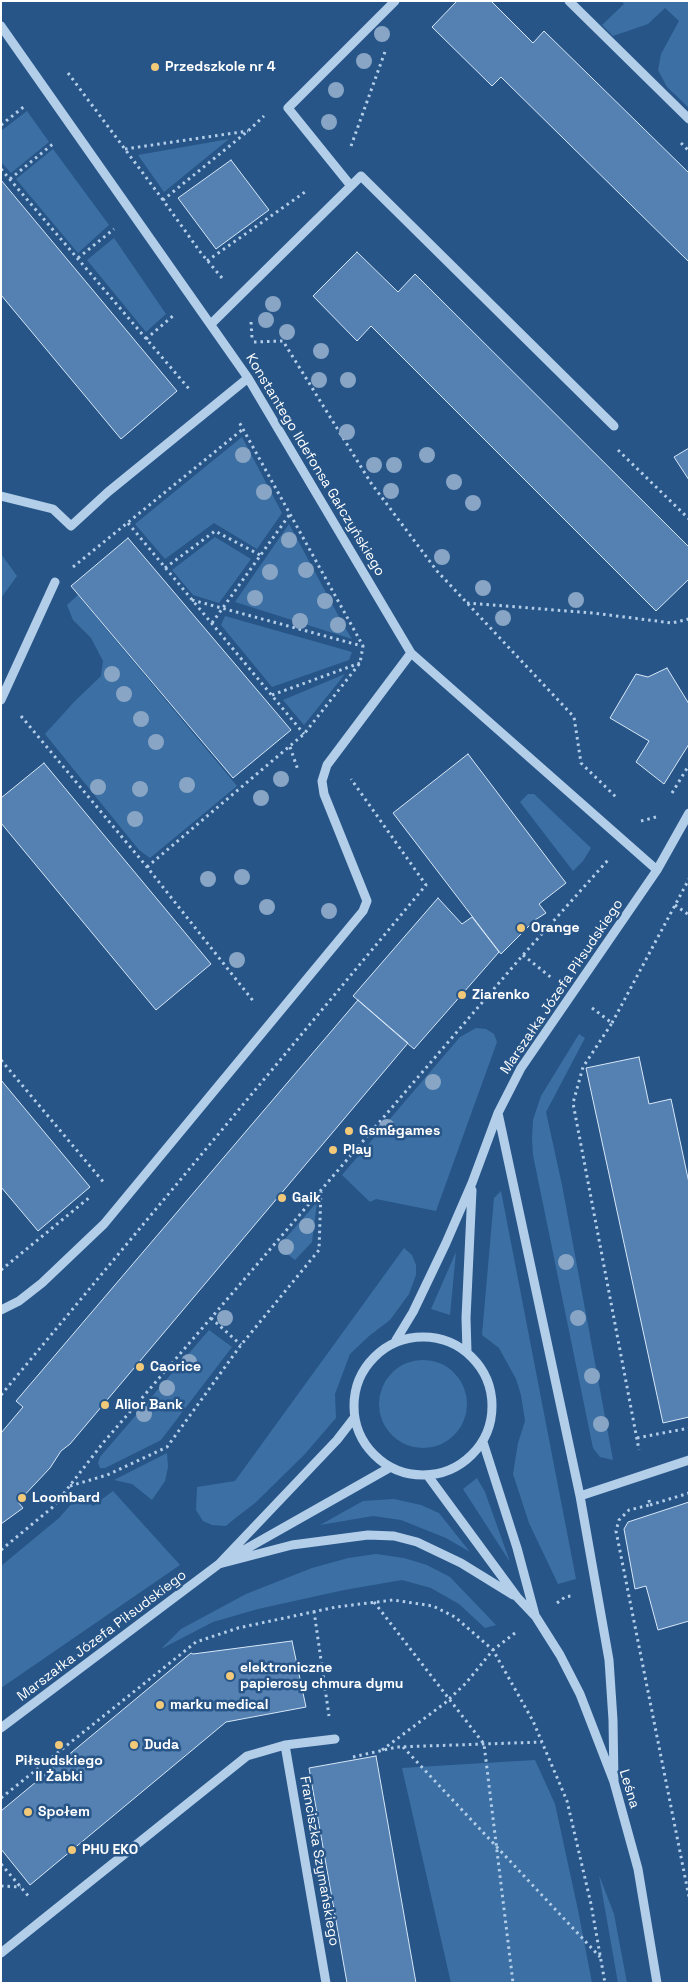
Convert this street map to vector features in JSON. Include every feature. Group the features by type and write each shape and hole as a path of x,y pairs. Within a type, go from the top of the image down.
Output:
{"street":[{"path":"351,186 288,108 395,1"},
{"path":"569,1 689,119"},
{"name":"Konstantego Ildefonsa Gałczyńskiego","path":"1,26 212,323 248,378 411,653 658,870"},
{"path":"212,323 361,176 614,426"},
{"path":"1,496 53,509 70,526 108,492 248,378"},
{"path":"2,697 55,582"},
{"path":"1,1310 18,1301 42,1283 104,1224 363,911 367,901 324,794 322,781 327,765 411,653"},
{"name":"Marszałka Józefa Piłsudskiego","path":"472,1183 498,1113 521,1068 658,870 689,813"},
{"path":"498,1113 580,1496 609,1660 614,1720 614,1782"},
{"path":"396,1340 432,1336 455,1344 473,1358 487,1377 493,1399 492,1421 483,1442 469,1459 450,1471 428,1476 406,1474 389,1468 369,1450 357,1430 353,1407 357,1384 370,1363 396,1340 413,1312 472,1183"},
{"path":"467,1352 466,1318 472,1183"},
{"name":"Marszałka Józefa Piłsudskiego","path":"219,1564 337,1440 354,1418"},
{"name":"Leśna","path":"483,1442 518,1548 536,1617"},
{"path":"580,1496 689,1460"},
{"name":"Marszałka Józefa Piłsudskiego","path":"1,1728 219,1564 389,1468"},
{"name":"Leśna","path":"428,1476 517,1597 536,1617 560,1655 580,1694 614,1782 638,1869 657,1983"},
{"path":"219,1564 292,1545 368,1534 394,1536 417,1542 461,1563 517,1597"},
{"path":"1,1953 247,1756 285,1745 336,1739"},
{"name":"Franciszka Szymańskiego","path":"285,1745 326,1983"}],"path":[{"path":"67,71 207,261 250,312 252,343 283,340 371,483 437,571 574,718 581,763 621,801"},
{"path":"1,125 27,105"},
{"path":"163,200 248,131 269,111"},
{"path":"125,149 248,131"},
{"path":"10,179 55,143"},
{"path":"1,169 190,390"},
{"path":"207,261 338,170"},
{"path":"78,258 116,228"},
{"path":"146,339 175,314"},
{"path":"147,867 304,734 360,663 363,646 226,395"},
{"path":"55,582 243,429"},
{"path":"212,623 290,514"},
{"path":"128,523 304,734"},
{"path":"165,568 215,531 260,555"},
{"path":"192,600 363,646"},
{"path":"467,603 593,613 672,623 689,619"},
{"path":"272,696 360,663"},
{"path":"2,697 147,867 256,1005 262,998"},
{"path":"290,747 300,774"},
{"path":"670,796 689,765"},
{"path":"1,1395 426,885 350,780 356,772"},
{"path":"1,1550 54,1506 103,1444 523,955 642,820 656,818 661,811"},
{"path":"635,814 642,820"},
{"path":"612,1023 689,880"},
{"path":"675,905 689,915"},
{"path":"1,1060 105,1184"},
{"path":"573,1103 650,1504"},
{"path":"101,1188 112,1176"},
{"path":"69,1486 106,1475 167,1447 241,1345 319,1250 321,1190"},
{"path":"1,1270 94,1194"},
{"path":"211,1318 241,1345"},
{"path":"637,1438 689,1428"},
{"path":"689,1493 629,1510 620,1520 616,1531 689,1897"},
{"path":"1,1798 196,1642 238,1628 314,1611 393,1600 433,1606 455,1617 493,1650 534,1721 567,1801 591,1904 605,1983"},
{"path":"374,1602 484,1744 513,1983"},
{"path":"314,1611 330,1722"},
{"path":"380,1751 424,1720 449,1699 466,1683 493,1650"},
{"path":"344,1758 403,1747 542,1742"},
{"path":"403,1747 600,1957"},
{"path":"1,1864 34,1902"},
{"path":"1,1886 22,1888"}],"shaded area":[{"path":"621,1 689,1 689,108 667,87 658,70 661,54 679,21 665,8 648,24 613,36 602,25 624,4"},
{"path":"27,111 49,142 11,173 1,162 1,131"},
{"path":"229,139 164,192 138,155"},
{"path":"53,149 109,225 78,253 16,179"},
{"path":"114,238 166,314 146,332 87,260"},
{"path":"242,437 282,513 257,549 214,523 165,559 135,524"},
{"path":"289,524 344,626 352,639 235,602"},
{"path":"215,537 251,559 219,603 193,595 172,570"},
{"path":"1,554 17,576 1,598"},
{"path":"78,595 237,786 150,858 139,850 45,734 101,676 103,661 91,638 73,620 67,605"},
{"path":"225,616 352,652 349,660 272,687 221,625"},
{"path":"345,674 304,725 283,700"},
{"path":"528,794 534,794 591,848 583,861 573,871 520,802"},
{"path":"476,1028 486,1029 494,1034 497,1042 436,1211 376,1199 370,1202 342,1175 460,1037"},
{"path":"579,1034 585,1038 546,1112 562,1185 613,1460 600,1457 593,1448 533,1155 533,1120 541,1096"},
{"path":"501,1191 576,1579 558,1584 529,1523 513,1474 518,1443 525,1421 521,1395 516,1379 499,1348 482,1335 494,1198"},
{"path":"317,1202 312,1242 295,1260 278,1247"},
{"path":"404,1248 412,1255 416,1265 416,1275 409,1294 390,1320 350,1354 335,1394 336,1418 304,1455 255,1503 226,1526 212,1525 203,1521 196,1510 197,1487 235,1481"},
{"path":"456,1252 450,1315 431,1309"},
{"path":"209,1330 232,1347 161,1440 105,1468 100,1468 98,1463 100,1457"},
{"path":"423,1360 440,1364 454,1373 463,1387 467,1404 463,1421 454,1435 440,1444 423,1448 406,1444 392,1435 383,1421 379,1404 383,1387 392,1373 406,1364"},
{"path":"167,1453 168,1467 165,1481 152,1500 132,1484 114,1480"},
{"path":"477,1478 485,1492 510,1562 463,1489"},
{"path":"113,1491 180,1565 1,1688 1,1566 59,1518 80,1494 93,1506"},
{"path":"394,1499 421,1505 439,1513 470,1552 446,1538 401,1520 373,1516 320,1525 363,1501"},
{"path":"376,1554 404,1558 427,1565 450,1577 496,1625 485,1628 459,1604 431,1588 402,1580 344,1590 258,1609 213,1622 161,1649 181,1629 246,1594 312,1568 348,1558"},
{"path":"535,1760 555,1804 592,1983 451,1983 402,1768"},
{"path":"599,1875 614,1914 627,1983 618,1983"}],"building":[{"path":"457,1 491,1 533,43 544,31 689,173 689,262 501,77 492,86 432,27"},
{"path":"231,160 269,210 216,249 178,198"},
{"path":"1,180 177,391 121,439 1,295"},
{"path":"357,252 398,292 415,274 689,547 689,579 656,611 371,326 357,341 313,296"},
{"path":"689,448 689,480 674,457"},
{"path":"128,538 291,730 233,778 71,586"},
{"path":"667,668 689,704 689,744 664,784 636,762 649,741 610,718 636,674 648,677"},
{"path":"468,754 566,883 539,904 546,913 535,920 501,954 393,813"},
{"path":"44,763 211,964 156,1010 1,823 1,798"},
{"path":"438,898 462,924 472,917 499,952 414,1049 353,996"},
{"path":"358,1000 408,1043 70,1444 61,1451 50,1468 18,1502 23,1508 1,1524 1,1433 23,1407 16,1401"},
{"path":"639,1057 649,1104 671,1099 689,1183 689,1417 663,1423 586,1068"},
{"path":"1,1080 90,1187 38,1231 1,1187"},
{"path":"689,1502 689,1621 658,1630 646,1586 635,1589 624,1529 628,1522"},
{"path":"292,1641 306,1707 226,1722 30,1885 1,1849 1,1811 191,1653"},
{"path":"376,1756 416,1983 347,1983 309,1768"}],"place":[{"name":"Przedszkole nr 4","path":"155,67"},
{"name":"Orange","path":"521,928"},
{"name":"Ziarenko","path":"462,995"},
{"name":"Gsm&games","path":"349,1131"},
{"name":"Play","path":"333,1150"},
{"name":"Gaik","path":"282,1198"},
{"name":"Caorice","path":"140,1367"},
{"name":"Alior Bank","path":"105,1405"},
{"name":"Loombard","path":"22,1498"},
{"name":"elektroniczne papierosy chmura dymu","path":"230,1676"},
{"name":"marku medical","path":"160,1705"},
{"name":"Piłsudskiego II Żabki","path":"59,1745"},
{"name":"Duda","path":"134,1745"},
{"name":"Społem","path":"28,1812"},
{"name":"PHU EKO","path":"72,1850"}]}
